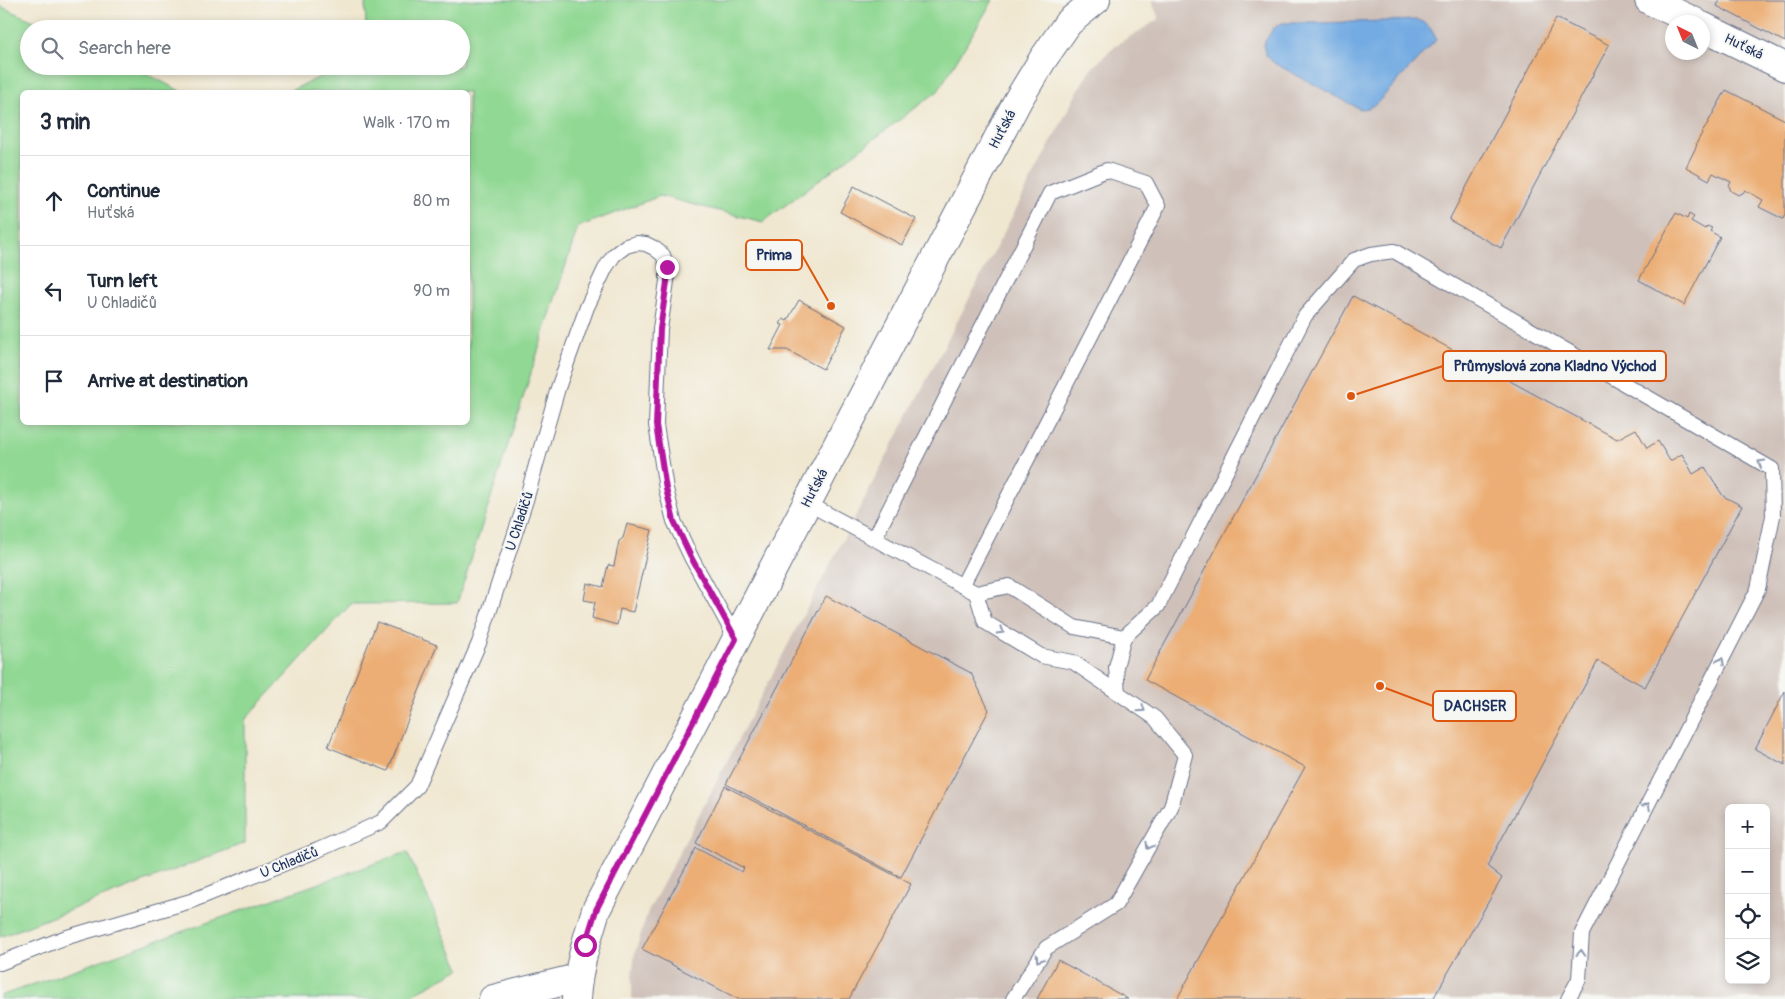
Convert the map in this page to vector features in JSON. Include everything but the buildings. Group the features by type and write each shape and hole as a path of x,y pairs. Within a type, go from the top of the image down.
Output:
{"street":[{"name":"Huťská","path":"576,988 585,945 596,910 806,503 1018,100 1043,58 1068,23 1096,0"},
{"path":"1649,0 1680,15"},
{"name":"Huťská","path":"1710,30 1785,66"},
{"path":"493,999 576,988"},
{"path":"555,999 576,988"}],"lane":[{"path":"874,539 1050,193 1107,170 1146,183 1158,206 962,586"},
{"name":"U Chladičů","path":"0,963 64,938 191,901 318,850 381,822 417,786 479,642 526,500 558,388 587,307 606,267 614,255 626,246 637,243 646,244 654,248 663,256 667,267 667,282 660,329 656,425 666,489 674,521 692,559 736,639"},
{"path":"1118,693 1116,667 1124,637 1158,606 1305,316 1354,260 1370,254 1394,251 1772,469 1773,516 1758,589 1582,934 1579,979 1568,999"},
{"path":"806,503 976,593 1008,586 1074,627 1124,637"},
{"path":"976,593 985,622 1041,656 1073,662 1155,718 1185,755 1171,807 1116,904 1046,948 1013,999"}],"shaded area":[{"path":"1151,0 1785,0 1785,999 632,999 635,953 647,914 1082,83 1092,68 1116,45 1159,19"}],"green space":[{"path":"365,0 993,0 938,91 763,222 660,196 578,227 457,603 351,604 245,720 245,843 0,937 0,6 32,20 20,20 20,75 149,75 178,90 20,90 20,425 470,425 470,90 292,90 324,75 470,75 470,20 366,20"},
{"path":"407,852 460,969 404,999 0,999 0,996"}],"water":[{"path":"1418,20 1429,27 1436,40 1376,104 1368,108 1360,109 1274,63 1266,55 1263,45 1273,29 1282,23"}],"place":[{"name":"Prima","path":"831,306"},
{"name":"Průmyslová zona Kladno Východ","path":"1351,396"},
{"name":"DACHSER","path":"1380,686"}],"route":[{"path":"585,945 596,910 736,639 692,559 674,521 666,489 656,425 660,329 667,282 667,267"}]}
